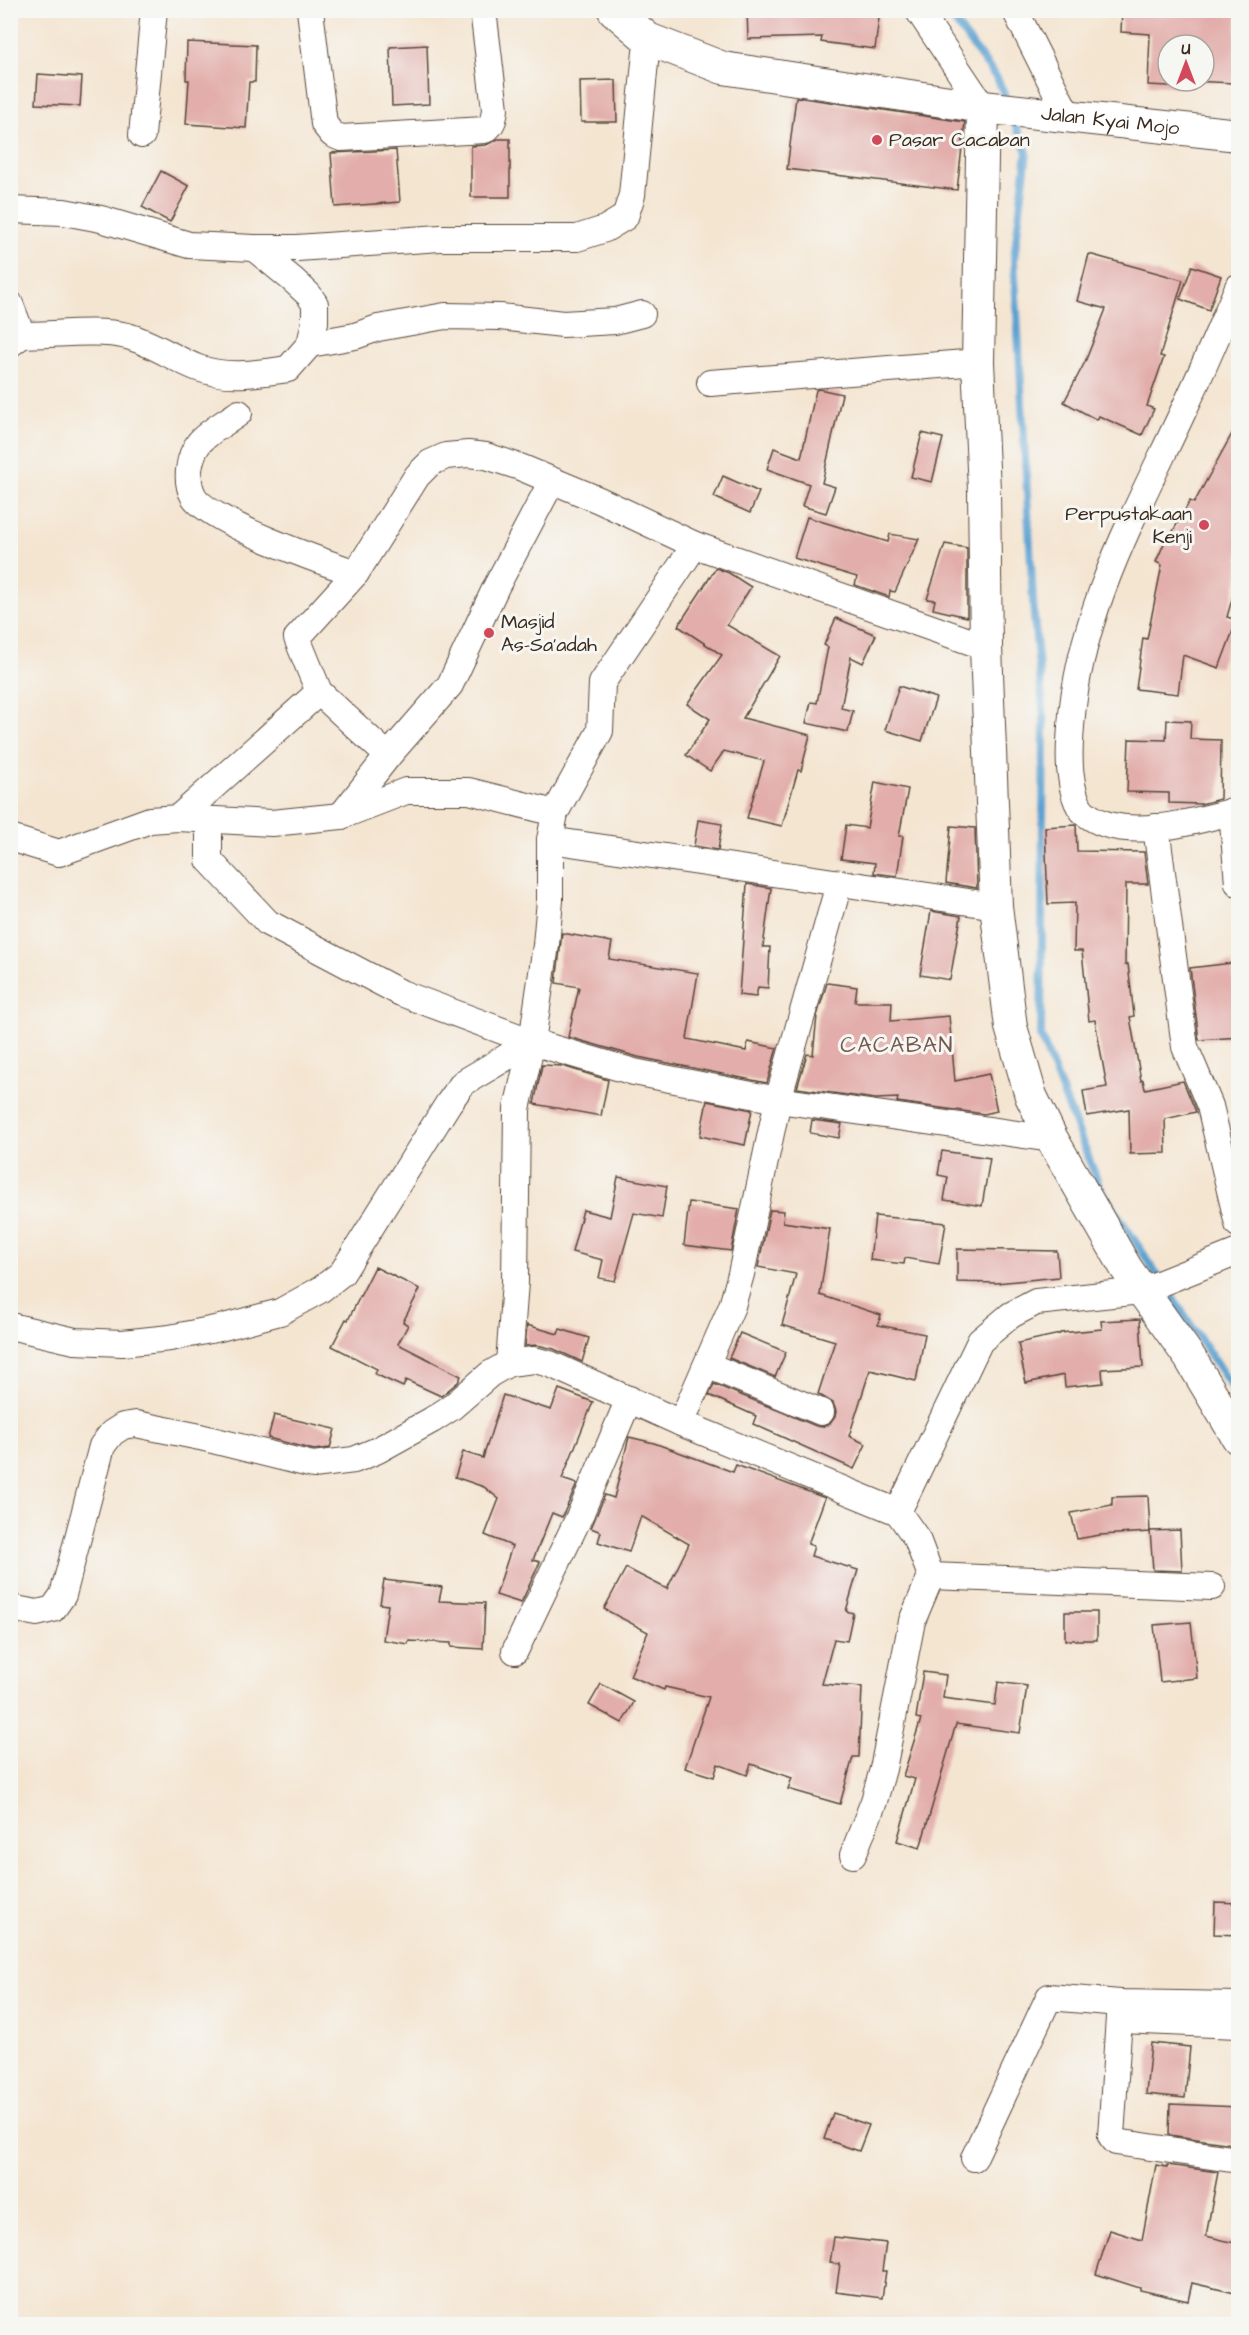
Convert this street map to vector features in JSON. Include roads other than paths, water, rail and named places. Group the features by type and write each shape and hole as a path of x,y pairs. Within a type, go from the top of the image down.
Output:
{"street":[{"path":"142,135 154,10"},
{"path":"310,10 324,124 332,134 341,138 488,128 492,124 495,109 483,10"},
{"name":"Jalan Kyai Mojo","path":"614,10 648,39 723,68 988,107 1239,135"},
{"path":"918,10 988,107 978,362 996,906 1014,1038 1031,1096 1052,1139 1155,1285 1190,1358 1239,1438"},
{"path":"1015,10 1057,114"},
{"path":"10,210 64,212 100,219 189,245 297,248 440,238 577,238 605,229 625,218 632,195 646,52"},
{"path":"10,304 16,340 111,334 127,336 150,344 198,368 219,374 243,375 288,369 310,344 315,322 315,304 293,280 254,248"},
{"path":"1239,287 1137,505 1092,619 1072,705 1068,762 1072,789 1083,813 1104,823 1126,829 1156,827 1206,819 1235,810 1239,883"},
{"path":"310,344 355,336 378,328 445,316 500,317 563,324 615,321 642,314"},
{"path":"710,383 978,362"},
{"path":"239,412 200,442 191,459 189,478 193,496 207,509 288,550 356,573"},
{"path":"388,756 319,692 297,638 356,573 417,476 430,463 446,456 468,454 486,456 520,467 599,500 695,546 986,647"},
{"path":"341,816 388,756 450,685 496,587 552,481"},
{"path":"509,1363 515,1282 517,1109 532,1042 546,945 550,900 550,840 555,813 600,731 602,683 695,546"},
{"path":"178,818 319,692"},
{"path":"10,838 59,853 150,820 178,818 272,823 341,816 406,791 469,791 555,813"},
{"path":"209,820 209,860 268,923 401,993 532,1042 633,1072 778,1101 1052,1139"},
{"path":"1156,827 1185,1047 1210,1106 1239,1224"},
{"path":"550,840 996,906"},
{"path":"681,1424 732,1306 778,1101 839,884"},
{"path":"10,1326 75,1341 122,1343 170,1338 280,1312 320,1290 342,1273 447,1104 464,1083 532,1042"},
{"path":"898,1512 980,1341 1011,1315 1036,1302 1155,1285 1239,1252"},
{"path":"10,1608 37,1613 53,1609 63,1595 102,1446 112,1433 123,1426 136,1424 200,1437 314,1465 354,1460 378,1450 432,1420 452,1407 490,1374 509,1363 534,1360 550,1364 681,1424 898,1512 917,1539 931,1576 910,1630 883,1769 874,1801 853,1855"},
{"path":"707,1365 821,1412"},
{"path":"514,1651 580,1515 629,1399"},
{"path":"931,1576 1212,1587"},
{"path":"974,2158 1049,1997 1120,2011 1239,2025"},
{"path":"1120,2011 1239,2005"},
{"path":"1120,2011 1111,2136 1116,2142 1239,2160"}],"waterway":[{"path":"946,10 998,80 1008,104"},
{"path":"1012,116 1027,152 1014,259 1034,617 1044,719 1041,1037 1101,1190 1238,1396"}],"place":[{"name":"Pasar Cacaban","path":"877,140"},
{"name":"Perpustakaan Kenji","path":"1204,525"},
{"name":"Masjid As-Sa'adah","path":"489,633"}],"district":[{"name":"CACABAN","path":"897,1045"}]}
